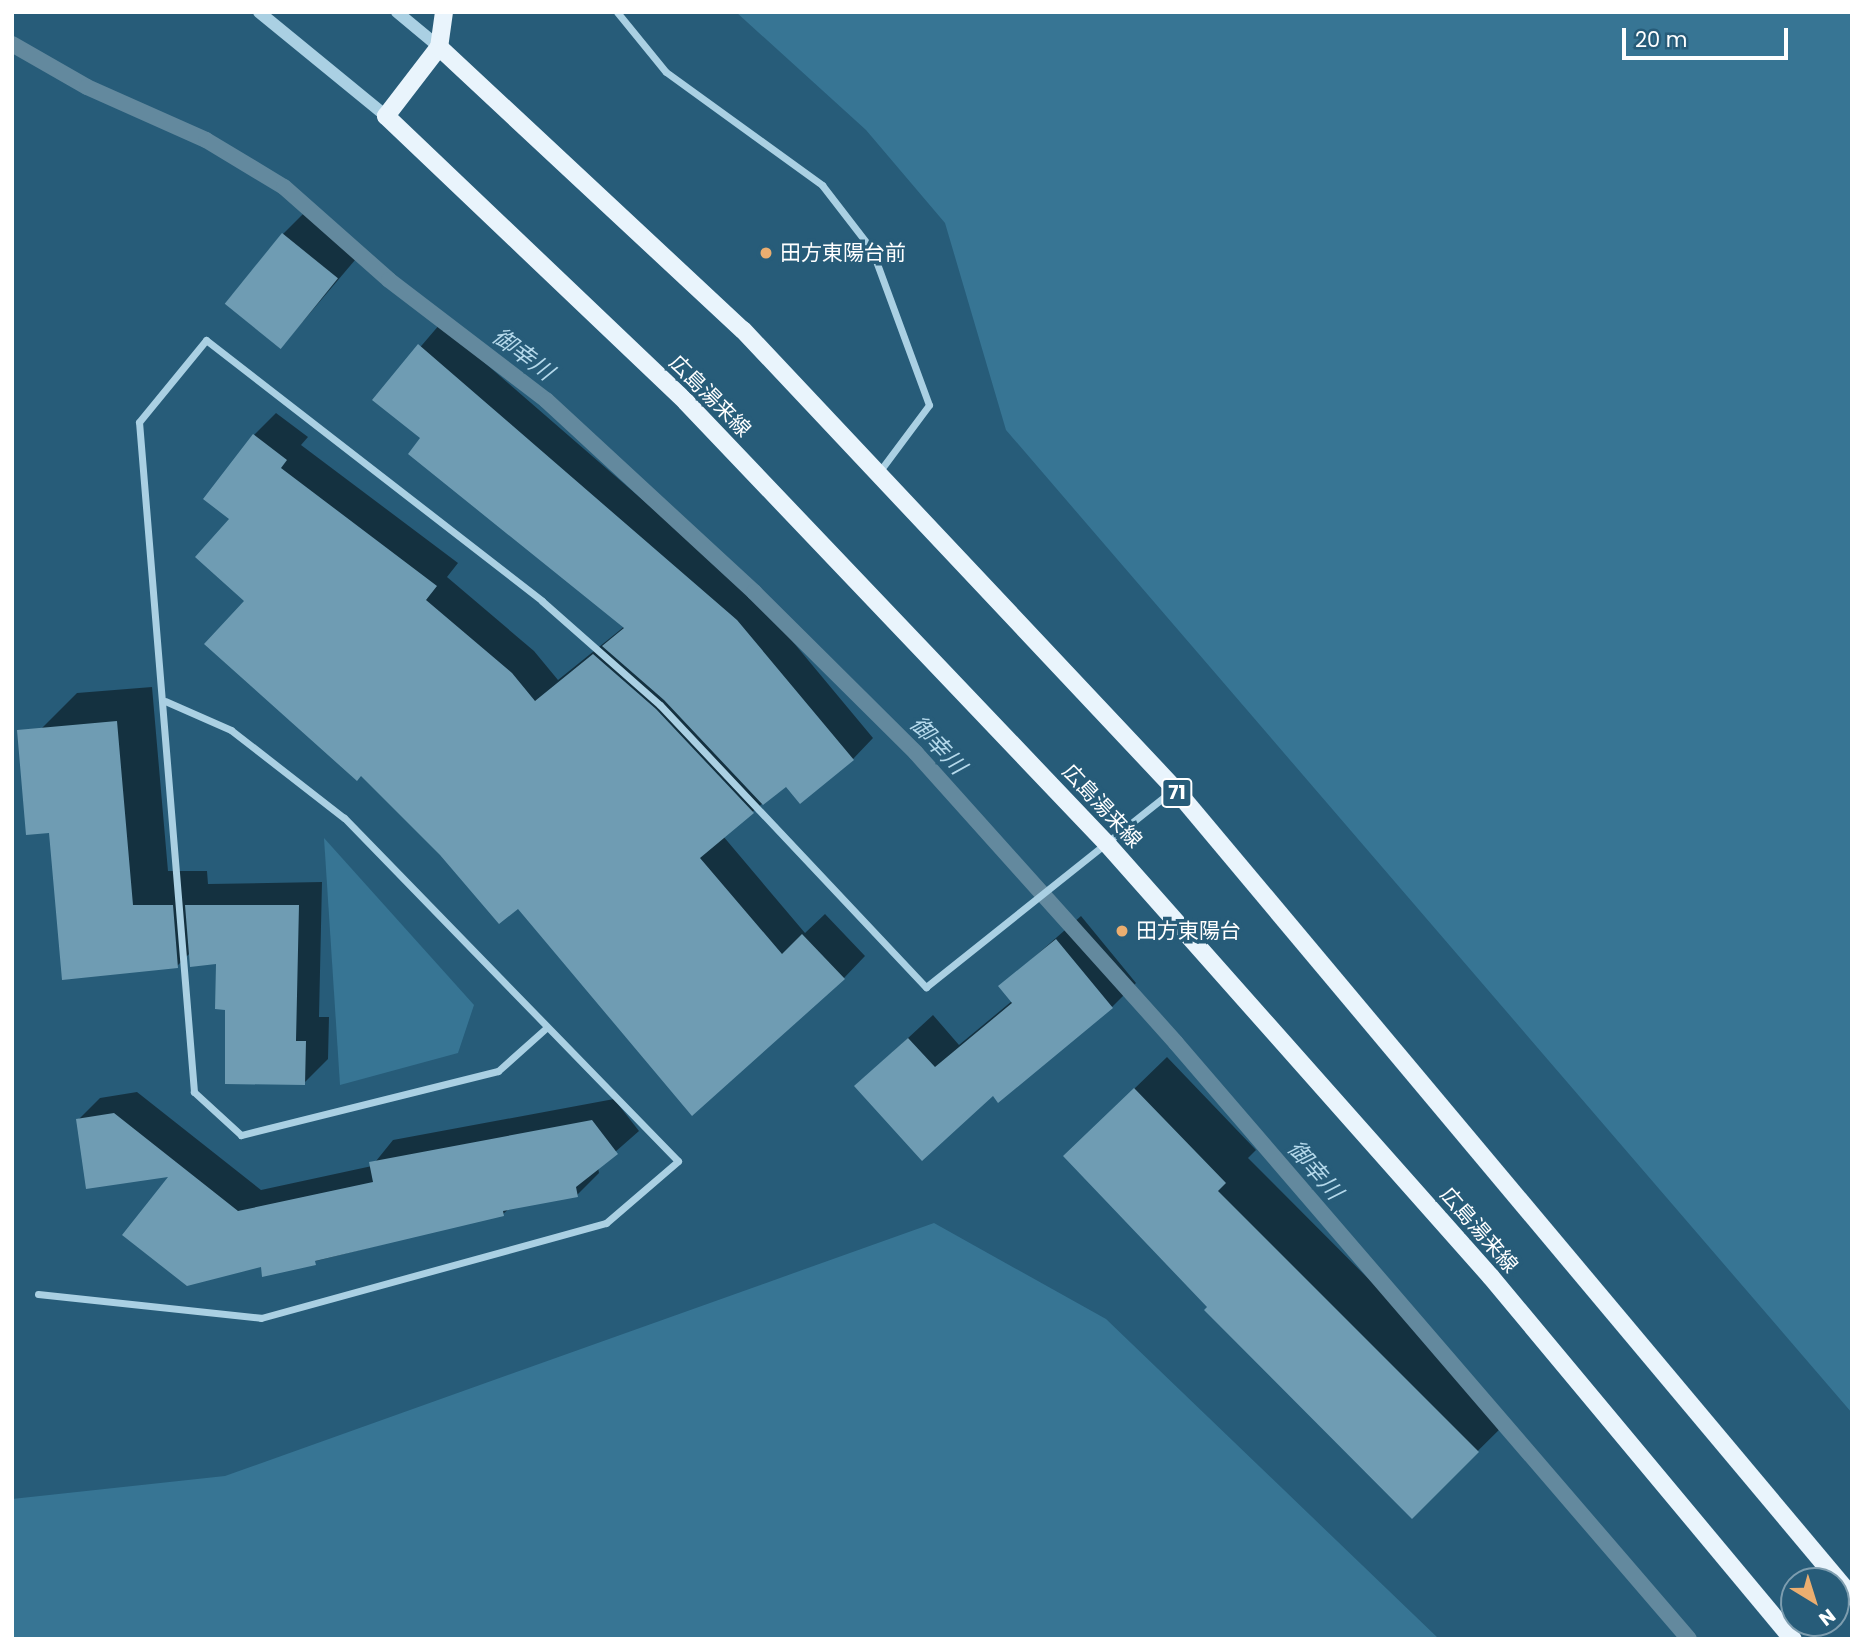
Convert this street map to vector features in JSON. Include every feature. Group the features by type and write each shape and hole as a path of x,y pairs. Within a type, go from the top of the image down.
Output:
{"main road":[{"path":"386,116 439,47 444,12"},
{"name":"71","path":"439,47 743,330 1175,789 1852,1597"},
{"name":"広島湯来線","path":"386,116 686,402 1108,845 1491,1277 1793,1639"}],"street":[{"path":"259,12 386,116"},
{"path":"397,12 439,47"},
{"path":"617,12 666,72 822,185 872,250 929,405 879,472"},
{"path":"545,1029 498,1071 241,1135 194,1092 165,701 139,422 206,340 542,601 660,705 926,987 1108,845 1175,789"},
{"path":"38,1294 261,1318 606,1223 678,1161 545,1029 344,818 231,730 165,701"}],"shaded area":[{"path":"736,12 1852,12 1852,1413 1006,430 945,223 866,130"},
{"path":"324,838 474,1005 458,1053 340,1085"},
{"path":"934,1223 1106,1319 1439,1639 12,1639 12,1499 225,1476"}],"building":[{"path":"282,233 338,278 281,349 225,304"},
{"path":"418,344 737,620 854,760 800,804 786,787 763,805 664,700 602,646 624,628 408,454 420,438 372,400"},
{"path":"253,434 287,460 281,468 437,586 426,600 512,673 535,701 593,654 656,709 754,813 700,858 782,954 802,934 845,979 692,1116 518,909 499,924 440,855 361,776 357,781 204,644 244,601 195,557 229,519 203,499"},
{"path":"117,721 133,905 173,905 178,968 62,980 49,833 26,835 17,730"},
{"path":"185,905 299,905 296,1041 306,1041 305,1085 225,1084 225,1010 215,1009 216,964 190,967"},
{"path":"1056,939 1113,1008 998,1103 993,1096 922,1161 854,1086 908,1038 935,1067 1012,1003 998,986"},
{"path":"1134,1088 1226,1183 1218,1191 1479,1452 1412,1519 1204,1310 1207,1307 1063,1156"},
{"path":"114,1113 238,1211 373,1182 369,1162 592,1120 618,1154 576,1187 578,1197 503,1211 504,1216 315,1261 316,1265 262,1277 261,1267 187,1286 122,1235 168,1177 86,1189 76,1119"}],"waterway":[{"name":"御幸川","path":"12,44 87,87 206,140 284,187 389,280 546,400 754,592 916,753 1176,1043 1689,1639"}],"place":[{"name":"田方東陽台前","path":"766,253"},
{"name":"田方東陽台","path":"1122,931"}]}
